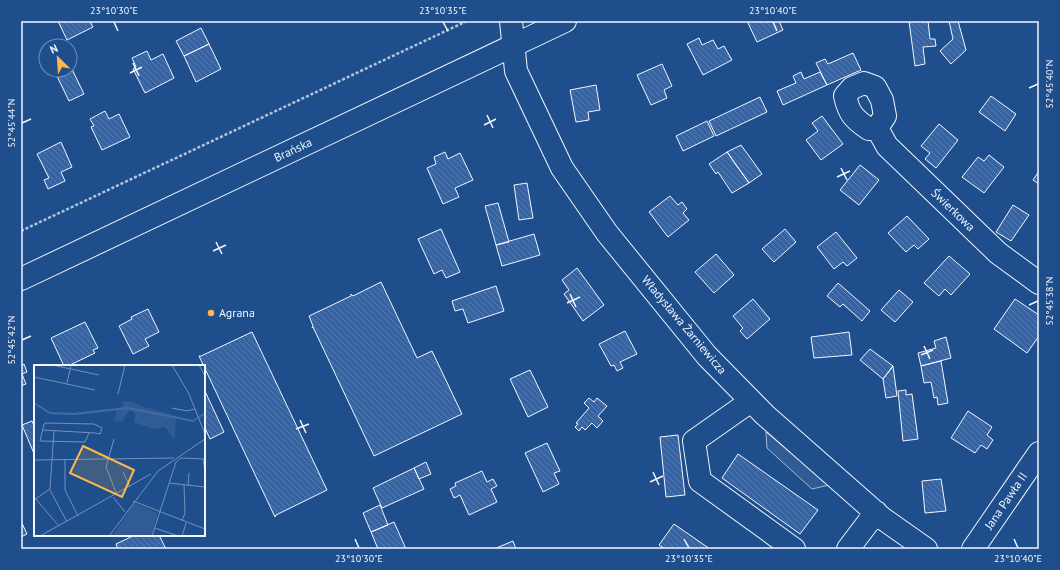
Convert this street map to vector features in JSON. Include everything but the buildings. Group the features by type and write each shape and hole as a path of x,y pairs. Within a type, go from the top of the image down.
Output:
{"street":[{"name":"Władysława Żarniewicza","path":"511,21 516,71 562,168 607,233 707,356 765,415 876,512 926,549"},
{"name":"Brańska","path":"21,279 565,21"},
{"name":"Świerkowa","path":"876,128 887,146 998,253 1039,283"},
{"path":"751,401 694,441 700,481 794,549"},
{"name":"Jana Pawła II","path":"973,549 1039,452"},
{"path":"848,549 876,512"}],"path":[{"path":"21,231 467,21"}],"shaded area":[{"path":"766,432 829,485 812,489 767,448"}],"place":[{"name":"Agrana","path":"211,313"}]}
